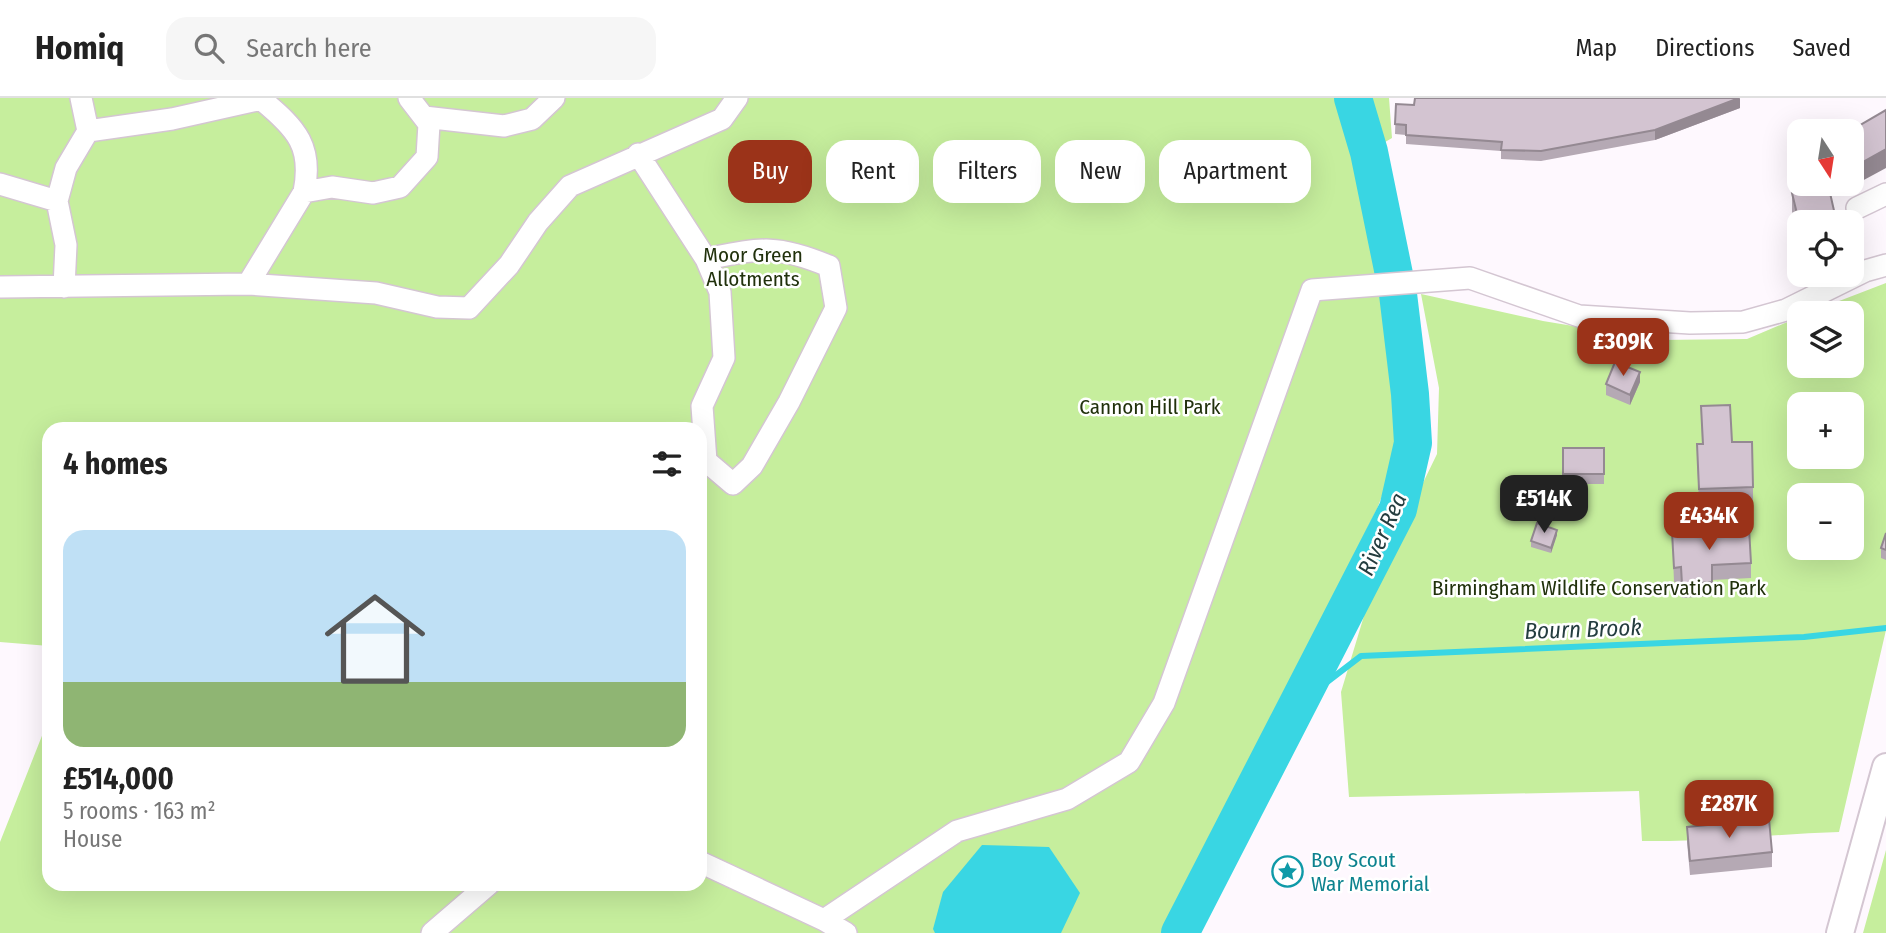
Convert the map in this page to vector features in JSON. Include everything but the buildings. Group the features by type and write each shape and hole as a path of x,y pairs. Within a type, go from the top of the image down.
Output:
{"main road":[{"path":"1840,933 1881,811 1886,766"}],"street":[{"path":"64,287 66,245 57,201 66,168 88,131 81,98"},
{"path":"304,192 332,187 373,193 400,187 427,157 429,124 409,98"},
{"path":"424,117 504,126 532,119 554,98"},
{"path":"88,131 264,99 286,120 300,142 309,166 304,192 248,284"},
{"path":"0,287 248,284 376,293 437,307 469,307 509,265 538,222 570,186 638,154 694,134 722,119 735,99"},
{"path":"638,154 706,259 720,292 724,358 702,406 703,422"},
{"path":"0,184 57,201"},
{"path":"1857,208 1886,194"},
{"path":"706,259 752,249 790,250 829,265 836,308 752,466 733,484 707,462"},
{"path":"824,920 957,831 1067,799 1129,762 1164,703 1312,290 1422,279 1470,278 1579,316 1690,323 1744,322 1786,310 1865,271 1886,265"},
{"path":"707,865 846,933"},
{"path":"432,933 481,891"}],"green space":[{"path":"0,98 1389,98 1392,138 1358,158 1405,398 1400,448 1377,509 1164,933 0,933 0,842 42,736 42,891 707,891 707,422 42,422 42,645 0,642"},
{"name":"Birmingham Wildlife Conservation Park","path":"1886,283 1886,630 1839,832 1642,841 1639,791 1349,797 1341,692 1373,586 1437,454 1439,388 1421,294 1543,321 1658,340 1747,339 1787,322 1787,378 1864,378 1864,301 1839,301"},
{"path":"1886,850 1886,933 1863,933"}],"water":[{"path":"982,845 1049,847 1080,893 1061,933 935,933 933,929 943,892"}],"waterway":[{"name":"River Rea","path":"1180,933 1398,509 1413,443 1398,294 1369,152 1353,98"},
{"name":"Bourn Brook","path":"1297,705 1361,656 1804,637 1886,628"}],"place":[{"name":"Boy Scout War Memorial","path":"1288,872"}],"park label":[{"name":"Moor Green Allotments","path":"753,267"},
{"name":"Cannon Hill Park","path":"1150,407"}]}
